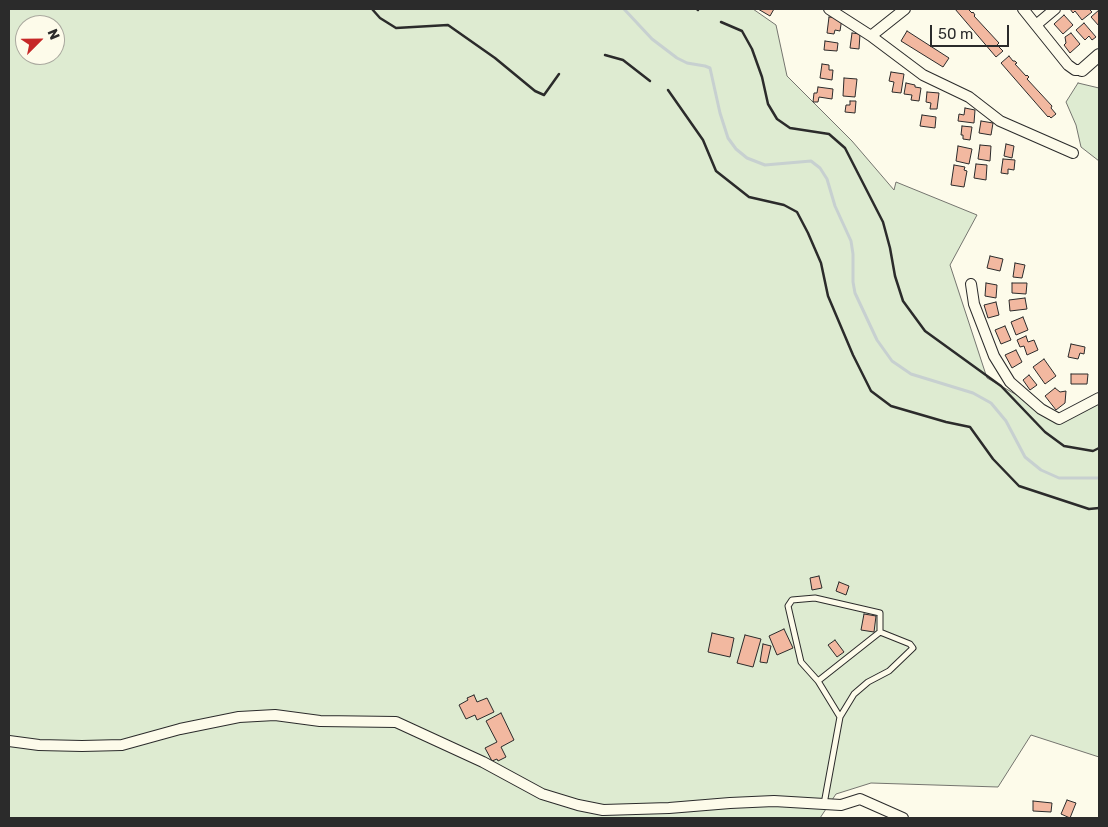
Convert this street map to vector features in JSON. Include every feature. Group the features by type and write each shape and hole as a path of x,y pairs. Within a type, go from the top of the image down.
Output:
{"street":[{"path":"830,9 871,36 923,75 969,97 1000,121 1073,153"},
{"path":"871,36 905,9"},
{"path":"1023,9 1068,65 1075,70 1082,70 1099,56"},
{"path":"1036,25 1055,9"},
{"path":"971,284 974,304 994,356 1010,382 1041,409 1059,419 1099,398"},
{"path":"9,741 65,746 122,745 180,729 239,717 275,715 320,721 396,722 483,762 542,794 578,805 603,810 774,801 841,805 860,799 903,818"}],"lane":[{"path":"840,717 818,681 801,662 788,606 792,600 815,598 880,613 880,632"},
{"path":"818,681 880,632"},
{"path":"824,804 840,717 854,694 868,682 889,671 913,648 910,644 880,632"}],"green space":[{"path":"9,9 753,9 776,25 787,76 852,141 894,190 896,182 977,215 950,265 987,378 1059,419 1099,399 1099,757 1031,735 998,787 871,783 836,794 820,818 9,818"},
{"path":"1078,83 1099,88 1099,161 1081,147 1076,125 1066,102"}],"building":[{"path":"758,9 774,9 770,16"},
{"path":"955,9 968,9 973,12 974,16 999,43 997,45 1003,51 996,57"},
{"path":"1070,9 1089,9 1092,12 1082,20 1075,11 1073,13"},
{"path":"1099,10 1099,26 1091,17"},
{"path":"1064,15 1073,25 1063,34 1054,24"},
{"path":"829,17 842,18 840,31 835,30 834,34 827,33"},
{"path":"1084,23 1096,37 1092,40 1089,36 1085,40 1076,30"},
{"path":"907,31 949,58 943,67 901,41"},
{"path":"852,33 860,34 859,49 850,48"},
{"path":"1071,33 1080,44 1070,53 1064,45 1066,43 1065,37"},
{"path":"825,41 838,43 837,51 824,50"},
{"path":"1009,56 1017,63 1015,64 1029,77 1027,79 1052,106 1051,108 1056,114 1051,118 1048,117 1001,63"},
{"path":"822,64 829,65 829,70 833,70 832,80 820,78"},
{"path":"891,72 904,74 901,93 892,92 894,82 889,81"},
{"path":"844,78 857,79 855,97 843,96"},
{"path":"906,83 921,88 919,101 911,100 912,95 904,94"},
{"path":"818,87 833,89 832,99 819,97 818,102 813,102 814,93 817,93"},
{"path":"927,92 939,93 937,109 930,109 931,103 926,102"},
{"path":"850,101 856,101 855,113 845,112 846,105 850,105"},
{"path":"965,108 975,110 974,123 958,121 959,114 964,115"},
{"path":"922,115 936,117 935,128 920,126"},
{"path":"981,121 993,123 991,135 979,133"},
{"path":"962,126 972,127 970,140 963,139 963,135 961,135"},
{"path":"1006,144 1014,146 1012,158 1004,156"},
{"path":"980,145 991,146 990,161 978,159"},
{"path":"958,146 972,149 969,164 956,161"},
{"path":"1003,159 1015,160 1014,170 1008,169 1008,174 1001,173"},
{"path":"976,164 987,165 986,180 974,178"},
{"path":"954,165 965,167 964,170 967,171 964,187 951,185"},
{"path":"990,256 1003,259 1000,271 987,268"},
{"path":"1015,263 1025,265 1022,278 1013,277"},
{"path":"986,283 997,285 996,298 985,296"},
{"path":"1012,283 1027,283 1026,294 1012,293"},
{"path":"1025,298 1027,309 1010,311 1009,300"},
{"path":"996,302 999,315 988,318 984,305"},
{"path":"1023,317 1028,330 1016,335 1011,322"},
{"path":"1005,326 1011,340 1001,344 995,330"},
{"path":"1026,336 1028,342 1034,340 1038,350 1027,355 1024,346 1020,347 1017,340"},
{"path":"1071,344 1085,347 1084,354 1080,353 1078,359 1068,357"},
{"path":"1016,350 1022,362 1012,368 1005,355"},
{"path":"1044,359 1056,376 1045,384 1033,367"},
{"path":"1071,374 1088,374 1087,384 1071,384"},
{"path":"1029,375 1037,385 1030,390 1023,380"},
{"path":"1055,388 1060,392 1066,391 1065,403 1056,410 1045,396"},
{"path":"819,576 822,588 812,590 810,578"},
{"path":"839,582 849,586 846,595 836,591"},
{"path":"864,614 876,616 874,632 861,630"},
{"path":"784,629 793,648 777,655 769,636"},
{"path":"712,633 734,638 730,657 708,652"},
{"path":"745,635 761,639 753,667 737,663"},
{"path":"835,640 844,652 837,657 828,645"},
{"path":"763,644 771,646 767,663 760,662"},
{"path":"474,695 477,702 487,698 494,712 477,720 475,715 466,719 459,705"},
{"path":"501,713 514,740 501,747 506,757 498,761 497,759 492,761 485,748 497,742 486,721"},
{"path":"1067,800 1076,803 1070,818 1061,814"},
{"path":"1033,801 1052,803 1051,812 1033,811"}],"waterway":[{"path":"624,9 652,39 677,58 687,63 710,68 720,113 728,138 736,149 747,158 765,165 811,161 820,168 827,179 835,206 851,241 855,293 877,340 892,361 911,374 973,393 991,403 1006,421 1025,457 1041,470 1059,478 1099,478"}],"wall":[{"path":"372,9 380,18 396,28 448,25 495,58 535,91 544,95 559,74"},
{"path":"721,22 742,31 752,49 762,77 768,104 777,119 790,128 829,134 845,148 883,222 895,276 903,301 925,331 1001,386 1045,432 1064,446 1093,451 1099,448"},
{"path":"605,55 623,60 650,81"},
{"path":"668,90 703,140 716,171 749,197 784,205 797,212 821,263 828,296 853,355 871,391 891,406 970,427 993,459 1019,486 1089,509 1099,508"}]}
